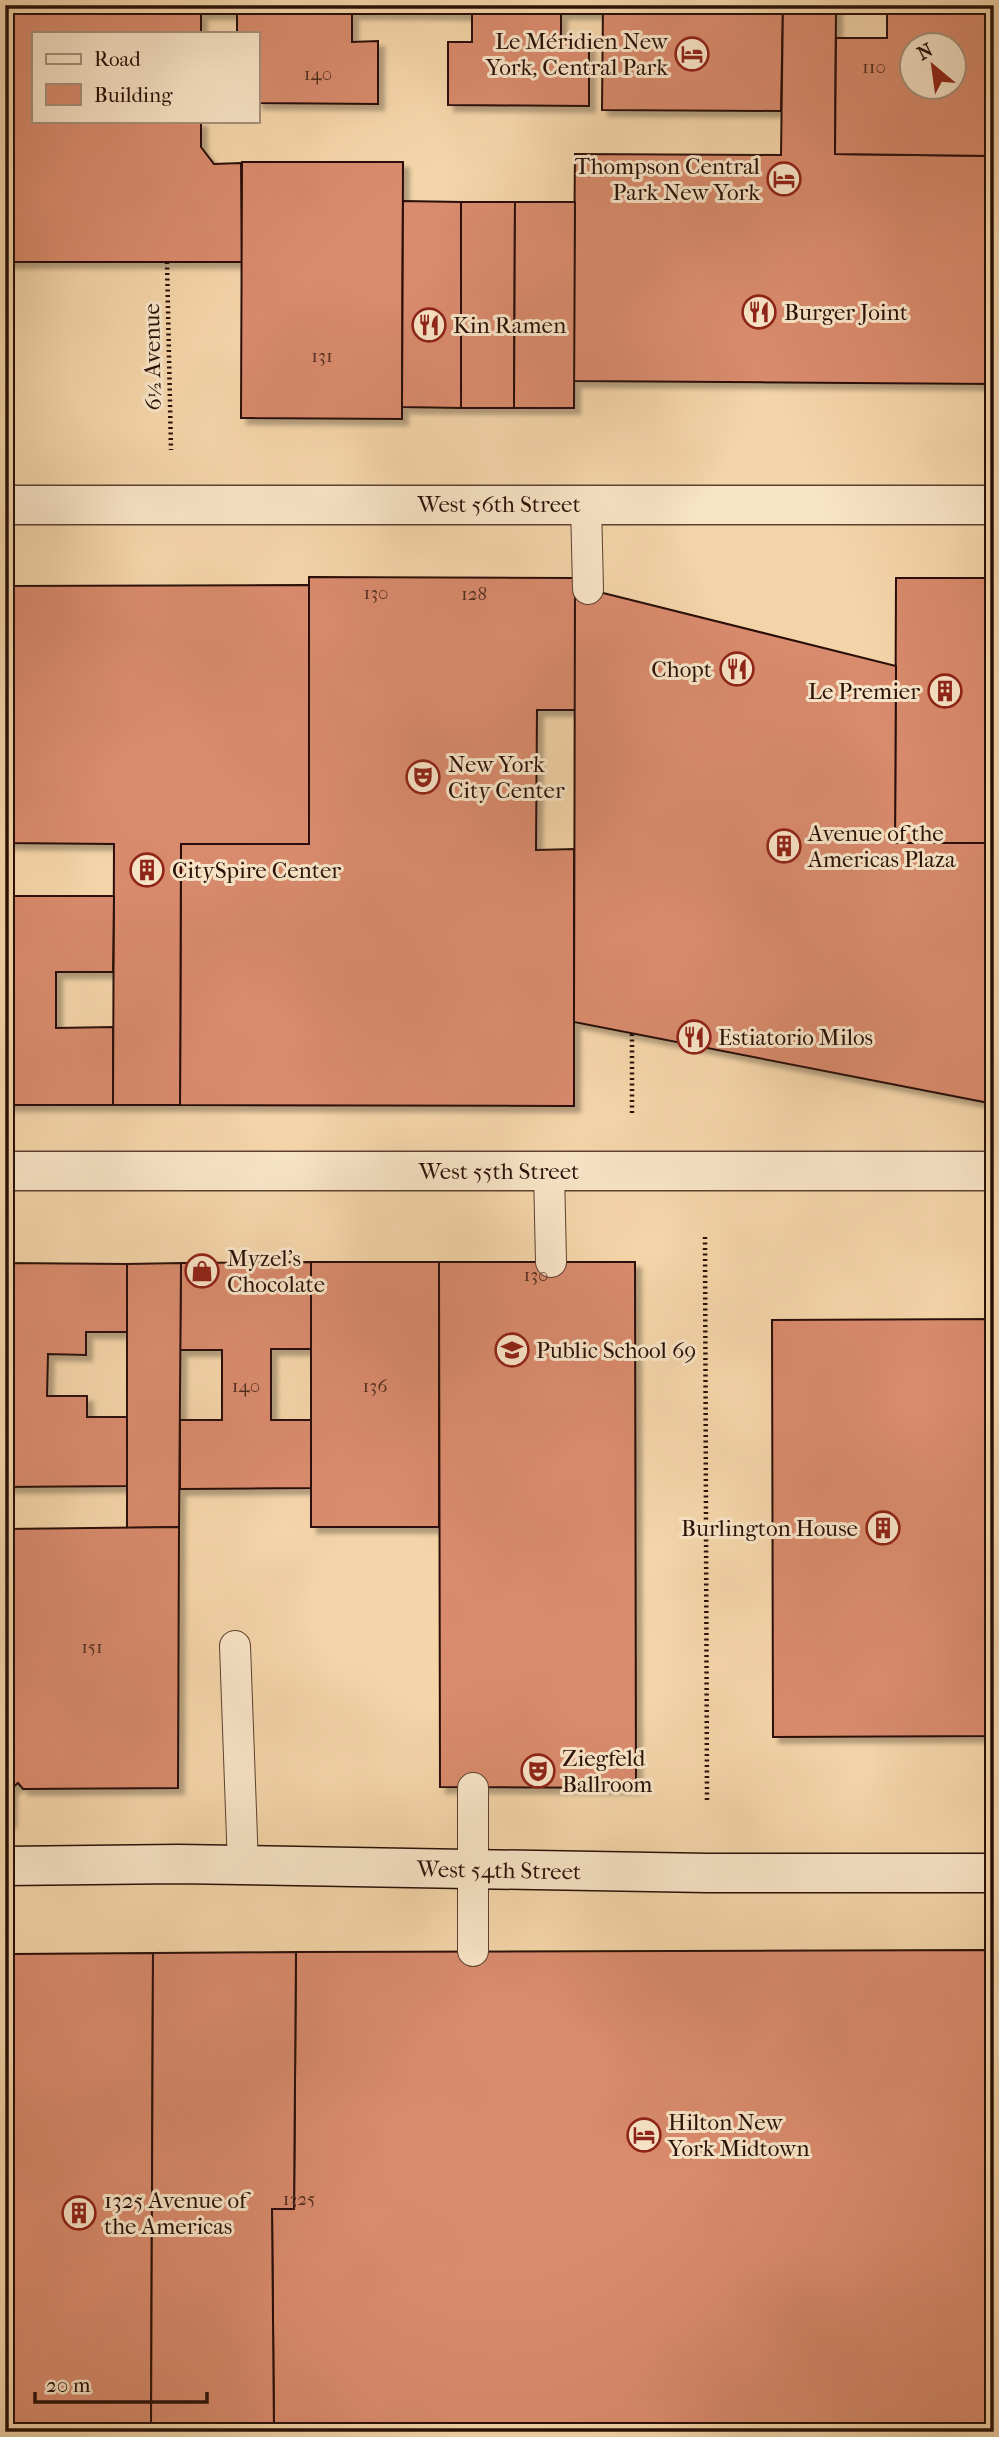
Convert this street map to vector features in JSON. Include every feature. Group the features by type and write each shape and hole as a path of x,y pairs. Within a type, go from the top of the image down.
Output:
{"street":[{"name":"West 56th Street","path":"5,505 994,505"},
{"name":"West 55th Street","path":"5,1171 994,1171"},
{"name":"West 54th Street","path":"5,1866 178,1864 707,1873 994,1872"}],"lane":[{"path":"586,504 588,589"},
{"path":"549,1171 551,1262"},
{"path":"235,1646 243,1866"},
{"path":"473,1788 473,1951"}],"path":[{"name":"6½ Avenue","path":"167,262 170,450"},
{"path":"632,1034 632,1113"},
{"path":"705,1237 707,1801"}],"building":[{"path":"5,5 201,5 201,32 32,32 32,122 201,122 201,147 214,164 241,163 242,262 5,262"},
{"path":"201,5 412,5 412,13 352,13 352,42 378,41 378,104 259,103 259,32 237,32 237,13 201,13"},
{"path":"412,5 603,5 603,13 561,13 561,40 589,39 589,106 448,105 448,42 472,42 472,14 412,13"},
{"name":"Le Méridien New York, Central Park","path":"603,5 783,5 781,111 602,110"},
{"name":"Thompson Central Park New York","path":"783,5 836,5 835,154 994,156 994,384 573,381 575,154 781,155"},
{"path":"887,5 994,5 994,156 835,154 836,38 887,38"},
{"path":"242,162 403,162 402,419 241,418"},
{"path":"403,201 461,202 461,408 402,407"},
{"path":"461,202 515,202 514,408 461,408"},
{"path":"515,202 575,202 574,408 514,408"},
{"name":"New York City Center","path":"309,577 575,578 575,710 537,710 536,850 574,849 574,1106 180,1105 181,844 309,844"},
{"name":"Le Premier","path":"896,578 994,578 994,843 895,843"},
{"name":"CitySpire Center","path":"309,585 309,844 181,844 180,1105 113,1105 114,844 5,843 5,586"},
{"name":"Avenue of the Americas Plaza","path":"575,586 896,666 895,843 994,843 994,1104 574,1022"},
{"path":"5,896 114,896 113,972 56,972 56,1028 113,1027 113,1105 5,1105"},
{"path":"311,1262 439,1262 439,1527 311,1527"},
{"path":"311,1262 311,1349 271,1349 271,1420 311,1420 311,1488 180,1489 180,1420 222,1420 222,1350 180,1350 181,1263"},
{"path":"439,1262 635,1262 636,1788 440,1787"},
{"path":"5,1263 127,1264 127,1332 86,1332 86,1355 48,1354 47,1396 87,1396 87,1417 127,1417 127,1486 5,1487"},
{"path":"181,1263 179,1527 127,1528 127,1264"},
{"name":"Burlington House","path":"994,1319 994,1736 773,1737 772,1320"},
{"path":"179,1527 178,1788 23,1789 18,1783 11,1789 5,1789 5,1529"},
{"path":"5,1789 11,1789 10,1822 5,1822"},
{"name":"Hilton New York Midtown","path":"994,1950 994,2432 274,2432 272,2209 294,2209 296,1952"},
{"name":"1325 Avenue of the Americas","path":"5,1952 153,1953 151,2432 5,2432"},
{"path":"296,1952 294,2209 272,2209 274,2432 151,2432 153,1953"}],"place":[{"name":"Le Méridien New York, Central Park","path":"692,54"},
{"name":"Thompson Central Park New York","path":"784,179"},
{"name":"Burger Joint","path":"759,312"},
{"name":"Kin Ramen","path":"429,325"},
{"name":"Chopt","path":"737,669"},
{"name":"Le Premier","path":"945,691"},
{"name":"New York City Center","path":"423,777"},
{"name":"Avenue of the Americas Plaza","path":"784,846"},
{"name":"CitySpire Center","path":"147,870"},
{"name":"Estiatorio Milos","path":"694,1037"},
{"name":"Myzel's Chocolate","path":"202,1271"},
{"name":"Public School 69","path":"512,1350"},
{"name":"Burlington House","path":"883,1528"},
{"name":"Ziegfeld Ballroom","path":"538,1771"},
{"name":"Hilton New York Midtown","path":"644,2135"},
{"name":"1325 Avenue of the Americas","path":"79,2213"}]}
